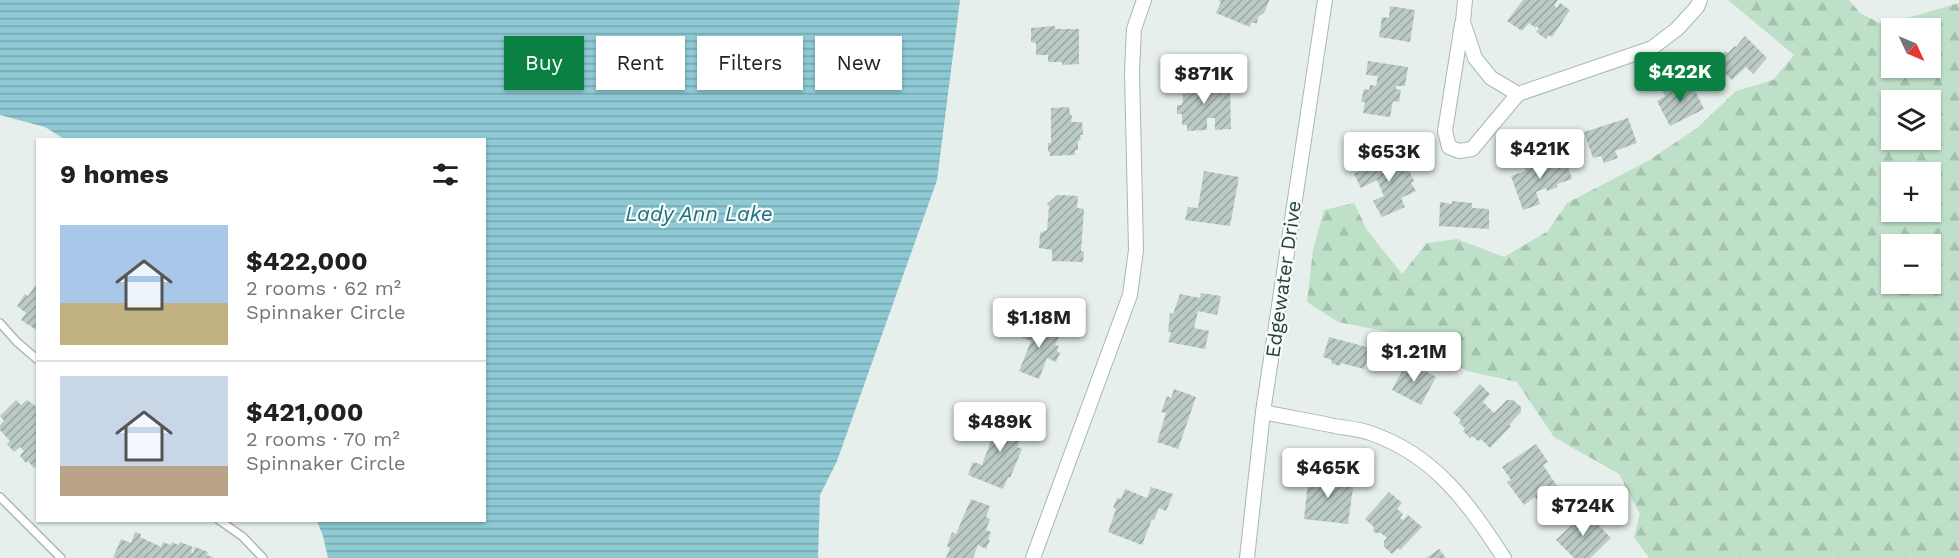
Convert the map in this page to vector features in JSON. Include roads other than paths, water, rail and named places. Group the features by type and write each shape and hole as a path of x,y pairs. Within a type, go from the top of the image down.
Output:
{"street":[{"path":"1033,558 1130,295 1136,250 1133,50 1134,29 1144,0"},
{"name":"Edgewater Drive","path":"1247,558 1263,412 1325,0"},
{"path":"1465,0 1444,131 1449,147 1459,151 1472,149 1518,94 1652,48 1677,29 1697,7 1700,0"},
{"path":"1463,22 1475,58 1491,78 1518,94"},
{"path":"1263,412 1368,432 1392,441 1418,455 1441,474 1462,498 1504,558"}],"lane":[{"path":"0,323 36,358"},
{"path":"0,497 61,558"},
{"path":"222,522 243,537 264,558"}],"water":[{"name":"Lady Ann Lake","path":"0,0 960,0 937,180 837,461 820,495 818,558 328,558 317,522 486,522 486,138 62,138 45,127 0,115"}]}
